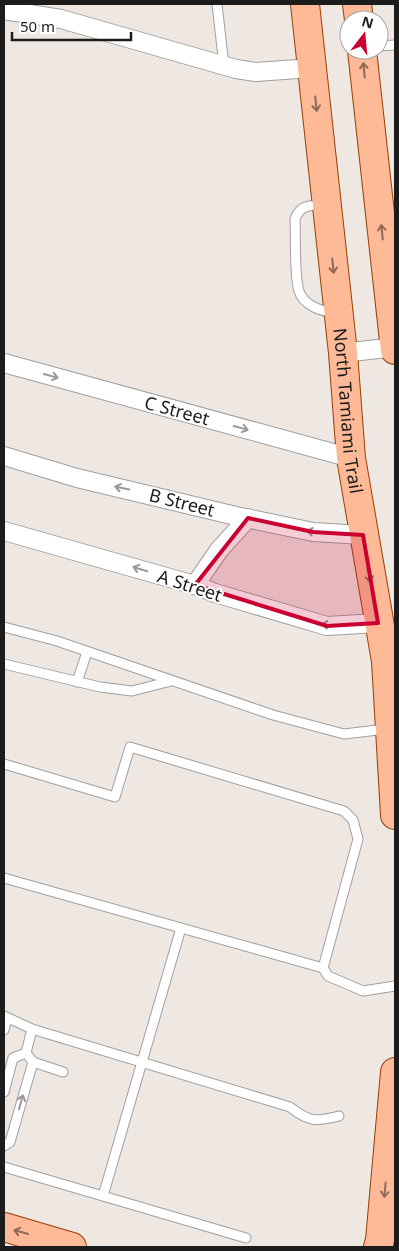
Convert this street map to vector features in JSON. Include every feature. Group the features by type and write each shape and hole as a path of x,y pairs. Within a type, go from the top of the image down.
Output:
{"main road":[{"name":"North Tamiami Trail","path":"304,4 343,353 351,458 386,661 395,815"},
{"path":"363,60 395,348"},
{"path":"386,661 395,698"},
{"path":"378,1247 395,1072"},
{"path":"4,1227 72,1247"}],"street":[{"path":"4,10 62,18 224,66 256,72 312,68"},
{"path":"343,353 395,348"},
{"name":"C Street","path":"4,362 351,458"},
{"name":"B Street","path":"4,456 77,478 248,518 313,532 363,535"},
{"path":"195,585 219,550 248,518"},
{"name":"A Street","path":"4,531 195,585 259,607 327,626 378,623"}],"lane":[{"path":"217,4 224,66"},
{"path":"327,204 307,205 297,212 294,219 299,292 306,301 318,309 338,313"},
{"path":"4,627 58,641 273,715 344,734 389,728"},
{"path":"78,682 87,652"},
{"path":"4,664 100,687 132,691 171,681"},
{"path":"4,764 115,797 130,747 344,811 353,820 358,839 323,968"},
{"path":"4,878 323,968 328,976 363,991 395,986"},
{"path":"103,1196 181,928"},
{"path":"4,1030 5,1018 32,1029 290,1107 305,1119 321,1120 338,1116"},
{"path":"26,1053 32,1029"},
{"path":"26,1053 33,1062 63,1072"},
{"path":"4,1092 13,1058 26,1053"},
{"path":"4,1146 10,1142 33,1062"},
{"path":"4,1167 246,1238"}],"highlighted area":[{"path":"248,518 313,532 363,535 378,623 327,626 195,585"}]}
